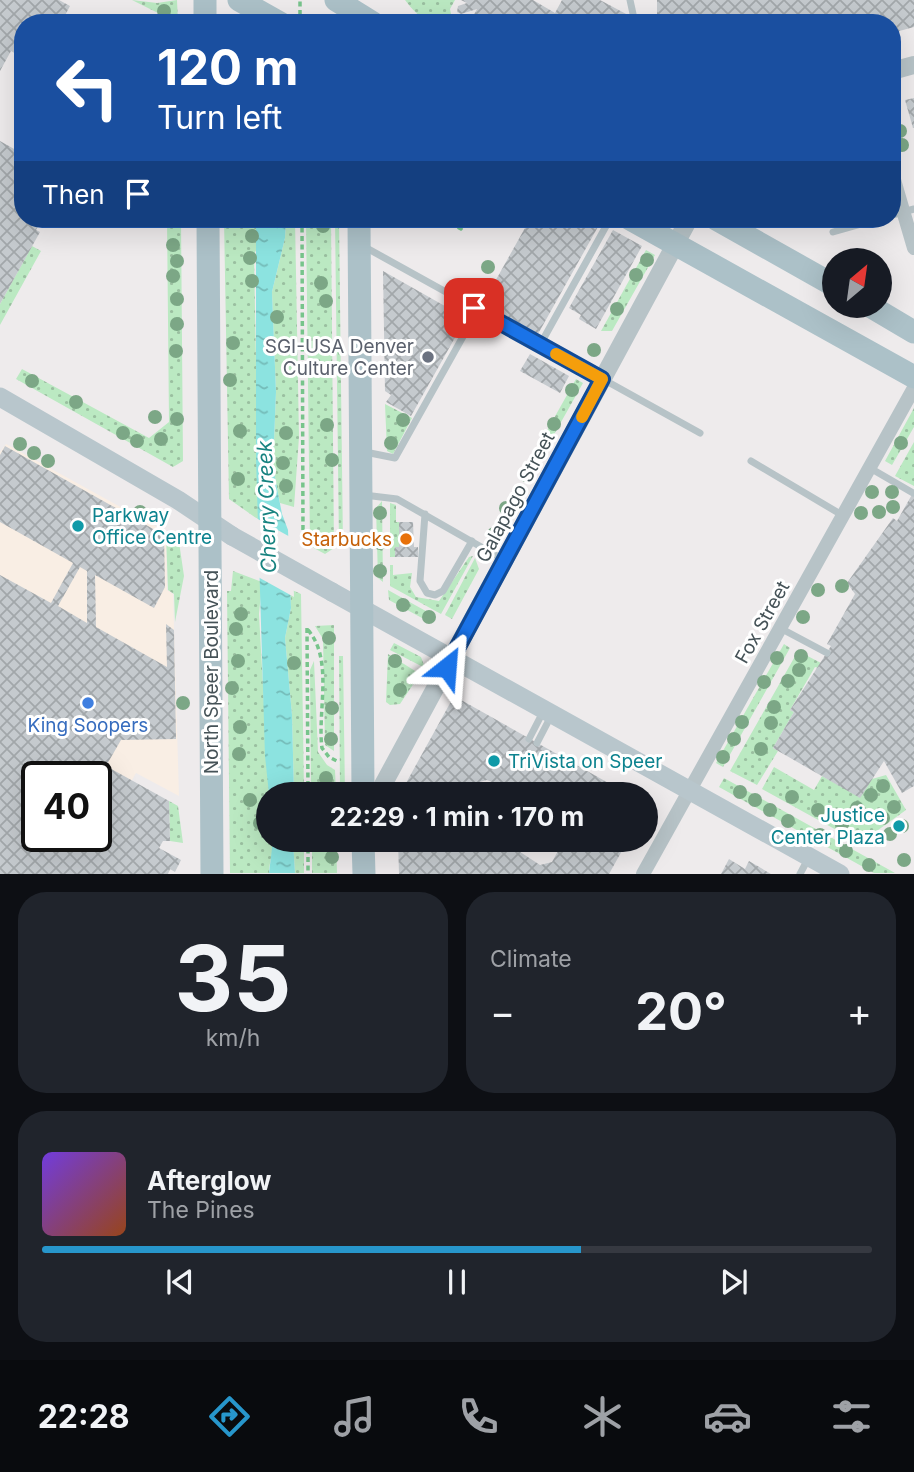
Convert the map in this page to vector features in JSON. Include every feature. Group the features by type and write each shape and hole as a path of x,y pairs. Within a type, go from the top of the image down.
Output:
{"main road":[{"path":"239,0 264,14"},
{"path":"336,0 361,14"},
{"name":"North Speer Boulevard","path":"208,228 212,873"},
{"path":"359,228 363,782"},
{"path":"647,228 914,377"},
{"path":"732,228 822,279"},
{"path":"890,318 914,332"},
{"path":"0,397 232,536 690,790 804,865 840,873"},
{"path":"0,408 23,410"},
{"path":"363,852 364,873"}],"street":[{"path":"903,212 914,248"},
{"name":"Galapago Street","path":"385,782 684,228"},
{"name":"Fox Street","path":"643,873 914,388"}],"lane":[{"path":"540,345 605,228"},
{"path":"833,232 847,228"},
{"path":"359,244 700,433"},
{"path":"361,452 395,458 465,333"},
{"path":"751,461 843,516"},
{"path":"870,468 913,493"},
{"path":"361,494 397,499 504,560"},
{"path":"425,514 420,581 427,593 435,595 443,591 472,541"},
{"path":"780,628 827,653"},
{"path":"533,741 548,712"}],"path":[{"path":"302,228 303,537"},
{"path":"308,782 307,628 320,652 322,748 328,757 337,761"},
{"path":"308,852 308,873"}],"shaded area":[{"path":"6,444 166,532 167,590 173,594 179,796 136,773 112,816 112,761 21,761 21,852 92,852 80,873 0,874 0,452"}],"green space":[{"path":"132,0 157,3 177,0 178,14 160,14"},
{"path":"405,0 455,0 450,9 451,14 415,12"},
{"path":"167,228 181,228 183,461 173,467 16,379 22,369 149,438 169,422"},
{"path":"224,228 257,228 259,243 254,255 259,520 229,499"},
{"path":"286,228 295,228 299,437 294,507 280,503 273,467 276,392 272,292"},
{"path":"306,228 331,228 334,548 325,554 310,546"},
{"path":"335,228 339,228 343,546 339,545"},
{"path":"32,246 41,251 0,325 0,304"},
{"path":"646,250 655,255 612,331 601,331"},
{"path":"576,379 583,383 547,447 540,443"},
{"path":"385,404 412,418 393,454 387,451"},
{"path":"914,408 914,427 892,465 885,461"},
{"path":"914,442 914,486 895,476"},
{"path":"510,498 513,508 497,537 486,541"},
{"path":"382,501 383,582 378,578 376,508"},
{"path":"390,503 396,505 396,522 399,522 399,547 395,547 395,557 390,557"},
{"path":"166,535 179,542 184,576 175,622 174,594 168,590"},
{"path":"473,556 441,614 390,586 390,565 393,565 393,575 412,573 410,587 416,597 439,601 469,557"},
{"path":"475,558 479,569 452,619 445,615"},
{"path":"233,571 262,582 259,614 268,782 256,782 256,852 272,852 269,873 230,873 227,591 231,591"},
{"path":"290,589 301,594 304,782 294,782 292,715 285,638 291,608"},
{"path":"388,590 433,615 431,623 389,600"},
{"path":"334,625 334,751 325,745 323,639 315,626"},
{"path":"394,643 421,657 425,668 390,650"},
{"path":"784,644 790,648 723,767 716,763"},
{"path":"798,651 821,663 818,668 815,667 790,710 794,712 773,748 778,751 757,785 730,771"},
{"path":"388,654 420,674 400,704 390,705 386,702"},
{"path":"339,656 343,656 345,782 340,782"},
{"path":"314,661 318,752 327,765 335,770 336,782 311,782 310,670"},
{"path":"774,767 814,790 822,776 860,797 872,779 886,775 906,810 860,843 762,789"},
{"path":"724,778 895,873 874,873 719,787"},
{"path":"169,801 178,806 183,843 170,841"},
{"path":"294,852 304,852 304,873 295,873"},
{"path":"312,852 336,852 337,873 312,873"}],"water":[{"name":"Cherry Creek","path":"256,228 286,228 272,292 276,392 273,467 282,514 288,530 291,608 285,638 292,715 294,782 268,782 256,458"},
{"path":"272,852 294,852 295,873 269,873"}],"pier":[{"path":"256,518 292,538 294,597 258,577"}],"building":[{"path":"0,0 59,0 70,6 66,14 14,14 14,53 11,51 0,71"},
{"path":"461,0 533,0 555,13 562,0 600,0 626,14 474,14 477,9 461,14 457,12 458,6 467,3"},
{"path":"657,0 914,0 914,27 901,31 901,14 657,14"},
{"path":"914,98 914,128 913,128 905,100"},
{"path":"0,141 14,149 14,228 37,228 40,232 0,304"},
{"path":"525,228 597,228 538,334 483,303"},
{"path":"613,230 642,246 596,329 579,319 581,315 569,308"},
{"path":"383,271 466,318 411,416 386,402 391,395 385,391"},
{"path":"530,354 569,376 560,393 520,371"},
{"name":"King Soopers","path":"5,446 164,535 165,587 154,608 95,575 96,627 167,667 166,624 174,630 176,739 121,740 109,761 21,761 21,852 112,852 112,769 169,801 170,841 163,841 159,848 181,860 175,872 170,869 168,874 0,874 0,575 51,603 73,563 0,522 0,455","holes":["80,567 87,571 87,623 58,606"]},
{"path":"914,491 914,786 902,793 884,761 860,798 773,748 794,712 790,710 831,646 827,644 855,594 847,583 893,518 897,521"},
{"path":"399,522 413,522 414,547 418,547 418,557 395,557 395,547 399,547"},
{"name":"TriVista on Speer","path":"454,696 607,782 487,780 407,782"},
{"path":"398,852 520,852 540,865 552,862 557,852 621,852 609,874 399,874"},
{"path":"729,859 745,869 749,861 771,874 721,874"}],"slow traffic":[{"path":"556,354 602,379 582,417"}],"place":[{"name":"SGI-USA Denver Culture Center","path":"428,357"},
{"name":"Parkway Office Centre","path":"78,526"},
{"name":"Starbucks","path":"406,539"},
{"name":"King Soopers","path":"88,703"},
{"name":"TriVista on Speer","path":"494,761"},
{"name":"Justice Center Plaza","path":"899,826"}],"route":[{"path":"447,667 602,379 474,308"}]}
